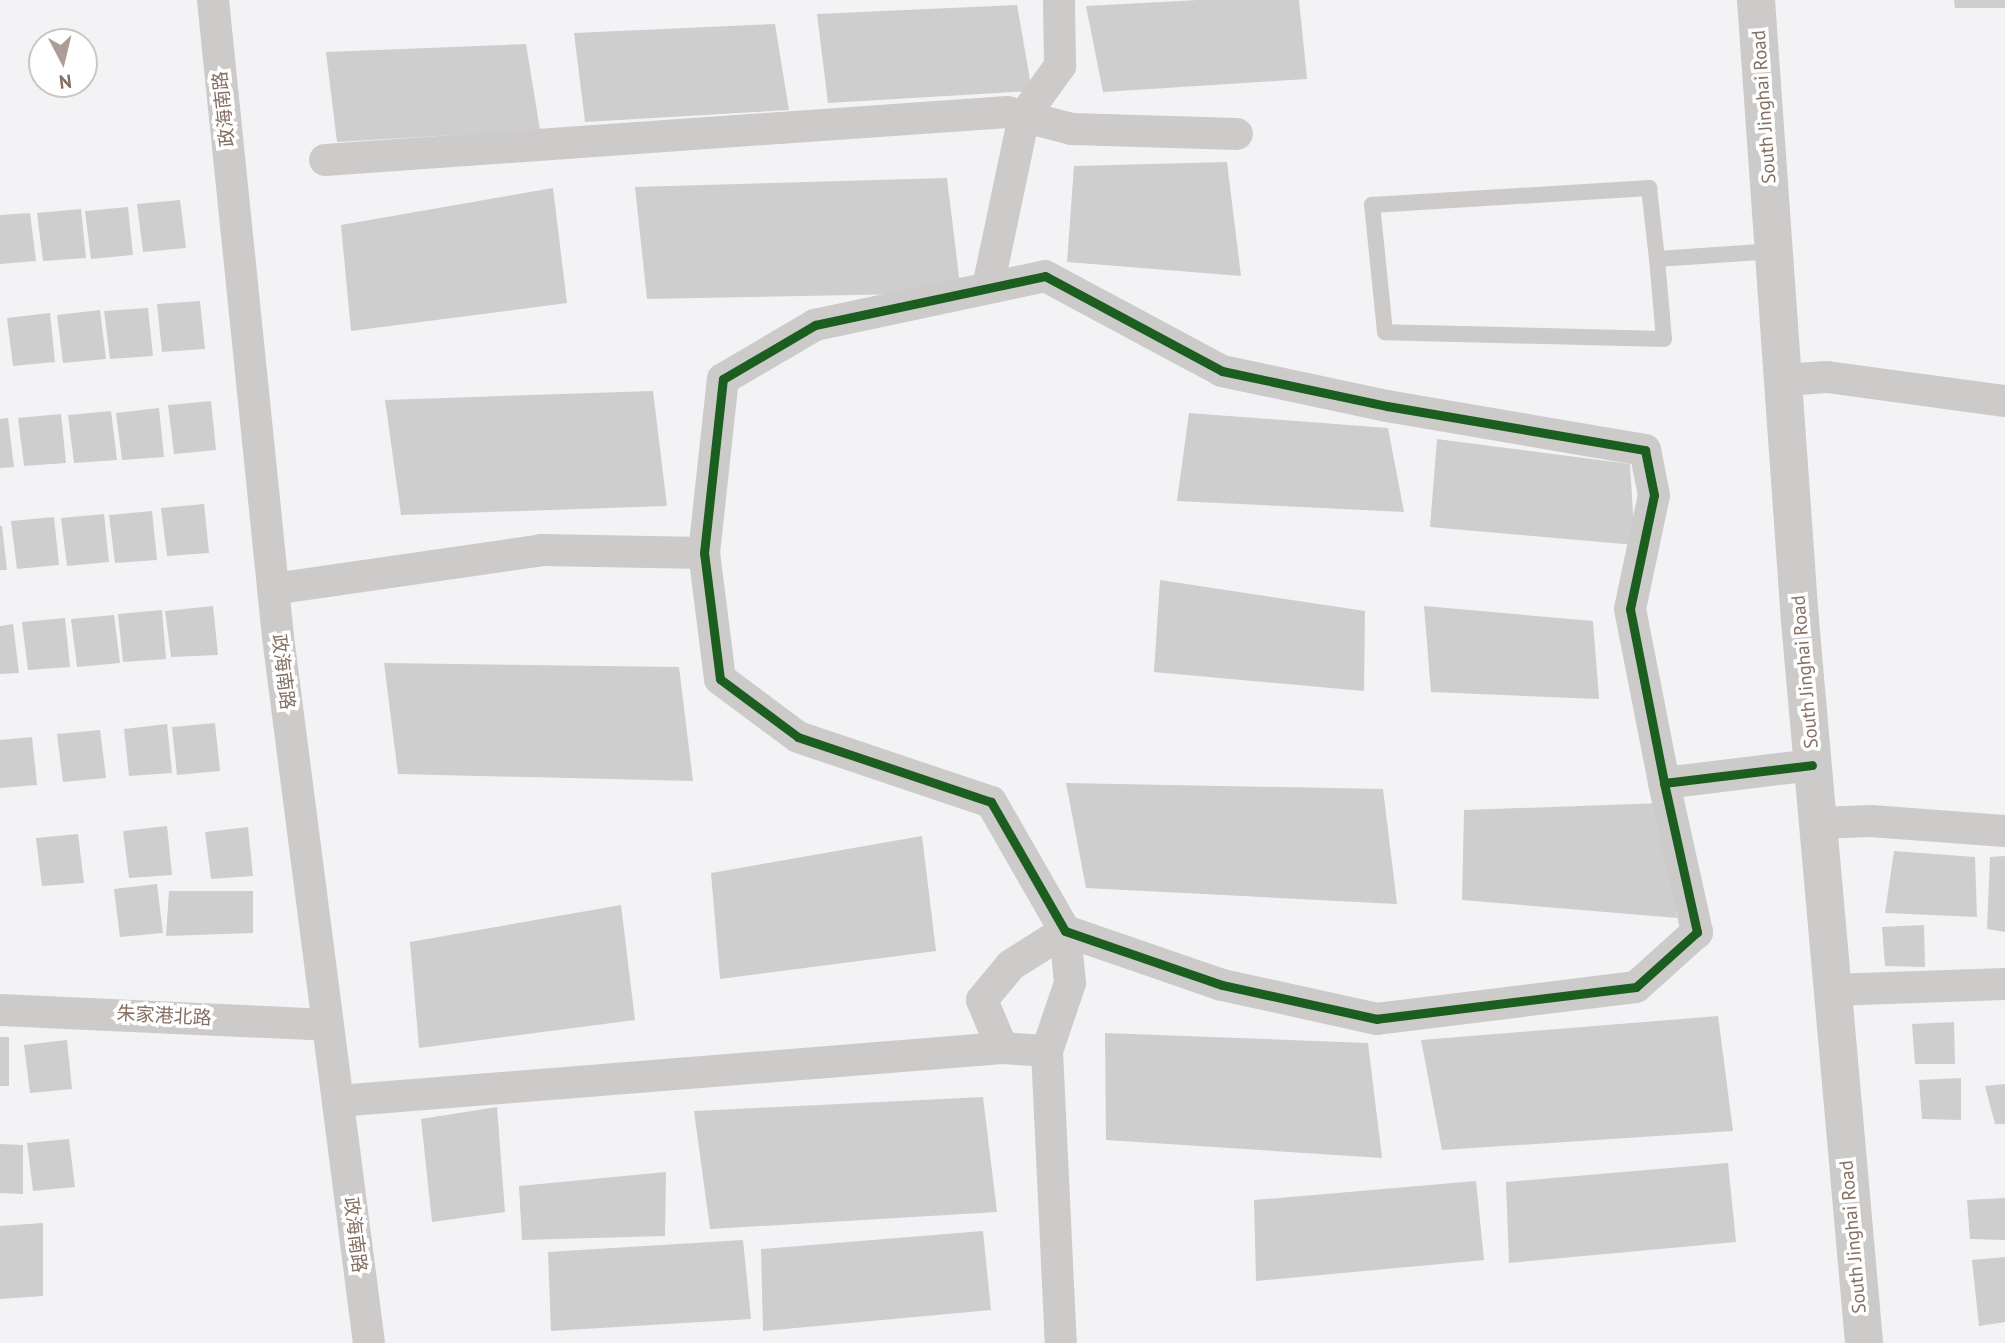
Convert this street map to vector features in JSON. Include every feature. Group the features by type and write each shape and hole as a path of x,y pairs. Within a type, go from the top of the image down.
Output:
{"street":[{"name":"政海南路","path":"213,0 273,589 369,1343"},
{"path":"988,287 1024,116 1060,66 1059,0"},
{"name":"South Jinghai Road","path":"1756,0 1812,765 1864,1343"},
{"path":"325,160 1007,112 1072,129 1237,134"},
{"path":"1061,1343 1047,1051 1070,983 1065,932 991,802 798,737 720,679 704,553 723,379 815,325 1045,276 1222,371 1387,405 1645,450 1654,495 1630,609 1697,932 1636,987 1377,1019 1222,985 1065,932"},
{"path":"1785,380 1827,377 2005,401"},
{"path":"273,589 542,550 704,553"},
{"path":"1664,783 1812,765"},
{"path":"1817,823 1871,821 2005,831"},
{"path":"1002,1048 982,1000 1011,965 1065,932"},
{"path":"1831,990 2005,984"},
{"name":"朱家港北路","path":"0,1010 328,1025"},
{"path":"338,1101 1002,1048 1047,1051"}],"lane":[{"path":"1649,188 1657,260 1664,339 1385,332 1372,205 1649,188"},
{"path":"1657,260 1775,251"}],"building":[{"path":"1198,0 1299,0 1307,79 1103,92 1086,6"},
{"path":"1954,0 2005,0 2005,8 1955,8"},
{"path":"1017,5 1032,91 828,103 817,14"},
{"path":"775,24 789,110 585,122 574,33"},
{"path":"526,44 540,130 337,142 326,52"},
{"path":"1227,162 1241,276 1067,262 1074,166"},
{"path":"947,178 961,293 647,299 635,187"},
{"path":"553,188 567,303 351,331 341,225"},
{"path":"180,200 186,248 143,252 137,204"},
{"path":"128,207 133,255 91,259 85,211"},
{"path":"81,209 86,258 43,261 37,213"},
{"path":"30,213 36,261 0,264 0,215"},
{"path":"200,301 205,349 162,352 157,304"},
{"path":"148,308 153,356 110,359 104,311"},
{"path":"100,310 106,359 63,363 57,315"},
{"path":"50,313 55,362 13,366 7,318"},
{"path":"653,391 667,506 401,515 385,400"},
{"path":"211,401 216,450 174,454 168,405"},
{"path":"159,408 164,457 122,460 116,413"},
{"path":"111,411 117,460 74,463 68,415"},
{"path":"1189,413 1388,428 1404,512 1177,501"},
{"path":"61,414 66,463 24,466 18,418"},
{"path":"8,418 14,467 0,468 0,419"},
{"path":"1437,439 1630,464 1635,545 1430,527"},
{"path":"204,504 209,553 167,556 161,508"},
{"path":"152,511 157,560 115,563 109,515"},
{"path":"104,514 109,562 67,566 61,518"},
{"path":"54,517 59,565 17,569 11,521"},
{"path":"2,526 7,570 0,570"},
{"path":"1160,580 1365,611 1364,691 1154,672"},
{"path":"213,606 218,655 171,657 165,611"},
{"path":"1424,606 1593,621 1599,699 1431,692"},
{"path":"162,610 166,659 123,662 118,614"},
{"path":"114,615 120,663 77,667 71,619"},
{"path":"65,618 70,667 28,670 22,622"},
{"path":"13,624 19,673 0,674 0,626"},
{"path":"384,663 679,667 693,781 398,774"},
{"path":"215,723 220,771 177,775 172,727"},
{"path":"167,724 172,773 129,776 124,729"},
{"path":"100,730 106,778 63,782 57,734"},
{"path":"32,737 37,785 0,788 0,740"},
{"path":"1066,783 1383,789 1397,904 1086,888"},
{"path":"1663,803 1677,918 1462,900 1464,810"},
{"path":"167,826 172,875 129,878 123,831"},
{"path":"248,827 253,876 211,879 205,832"},
{"path":"78,834 84,883 42,886 36,838"},
{"path":"922,836 936,951 720,979 711,873"},
{"path":"1894,851 1975,857 1977,917 1885,913"},
{"path":"2005,856 2005,932 1987,929 1990,857"},
{"path":"157,884 163,933 120,937 114,889"},
{"path":"169,891 253,891 253,933 166,936"},
{"path":"621,905 635,1020 419,1048 410,942"},
{"path":"1924,925 1925,967 1885,966 1882,927"},
{"path":"1718,1016 1733,1131 1442,1150 1421,1040"},
{"path":"1954,1022 1955,1064 1915,1064 1912,1024"},
{"path":"1105,1033 1368,1043 1382,1158 1106,1140"},
{"path":"0,1037 9,1037 9,1086 0,1086"},
{"path":"67,1040 72,1089 30,1093 24,1045"},
{"path":"1961,1078 1961,1120 1922,1119 1919,1080"},
{"path":"2005,1084 2005,1124 1995,1124 1985,1086"},
{"path":"983,1097 997,1212 710,1229 694,1111"},
{"path":"497,1107 505,1212 432,1222 421,1119"},
{"path":"69,1139 75,1187 33,1191 27,1143"},
{"path":"0,1144 23,1145 23,1194 0,1193"},
{"path":"1728,1163 1736,1242 1509,1263 1506,1182"},
{"path":"666,1172 665,1236 522,1240 519,1186"},
{"path":"1476,1181 1484,1260 1256,1281 1254,1200"},
{"path":"2005,1198 2005,1240 1970,1239 1967,1200"},
{"path":"43,1223 43,1296 0,1299 0,1226"},
{"path":"983,1231 991,1310 763,1331 761,1249"},
{"path":"743,1240 751,1319 551,1331 548,1252"},
{"path":"2005,1257 2005,1322 1979,1326 1972,1260"}],"cycle path":[{"path":"1664,783 1697,932 1636,987 1377,1019 1222,985 1065,931 991,802 798,737 720,679 704,553 723,379 815,325 1045,276 1222,371 1387,406 1645,450 1654,495 1630,609 1664,783 1812,765"}]}
